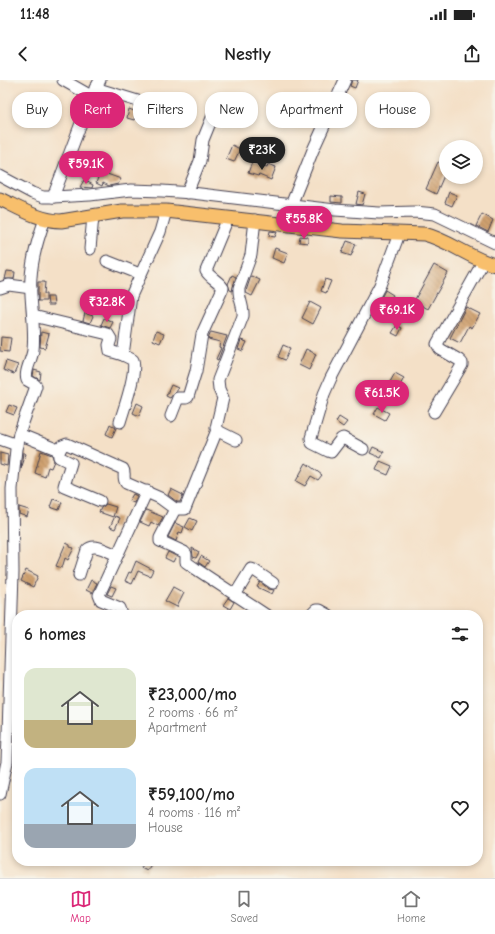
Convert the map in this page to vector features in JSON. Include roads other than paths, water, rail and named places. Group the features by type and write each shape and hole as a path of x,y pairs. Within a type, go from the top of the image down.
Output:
{"main road":[{"path":"0,199 52,221 61,221 132,210 166,211 255,220 289,215 342,231 399,234 419,233 432,236 489,263"}],"street":[{"path":"63,80 133,100"},
{"path":"289,215 313,150 345,80"},
{"path":"53,198 95,88"},
{"path":"187,193 200,161 204,140 208,128"},
{"path":"0,176 38,196 53,198 131,190 187,193 289,215 415,212 435,214 495,243"},
{"path":"123,355 130,303 134,289 159,234 166,211"},
{"path":"90,250 93,216"},
{"path":"171,416 178,398 186,398 188,396 196,371 202,334 223,288 208,275 206,271 228,218"},
{"path":"14,610 12,489 17,445 36,386 27,380 26,375 33,353 34,326 31,288 33,261 36,245 45,219"},
{"path":"58,452 64,444 71,445 123,469 124,481 160,498 175,509 185,509 217,430 216,425 223,398 218,389 218,380 243,316 243,306 239,288 251,255 255,220"},
{"path":"364,449 343,438 331,452 328,452 312,442 311,438 324,394 380,285 399,234"},
{"path":"107,260 140,274"},
{"path":"434,412 462,365 459,360 440,349 437,344 489,263"},
{"path":"0,288 9,285 31,288"},
{"path":"33,316 108,334 111,339 109,345 110,350 133,360 134,366 120,422"},
{"path":"217,430 236,440"},
{"path":"20,434 55,448 59,457 68,461 71,465 64,486 100,500"},
{"path":"0,439 17,445"},
{"path":"121,610 120,608 104,602 99,597 99,594 146,491"},
{"path":"175,509 160,538 160,541 184,552 186,554 186,562 258,610"},
{"path":"0,527 12,528"},
{"path":"79,575 87,550 90,547 94,546 117,555"},
{"path":"235,595 251,569 273,583"},
{"path":"12,634 4,687 12,714"},
{"path":"1,788 7,762 12,724"}]}
